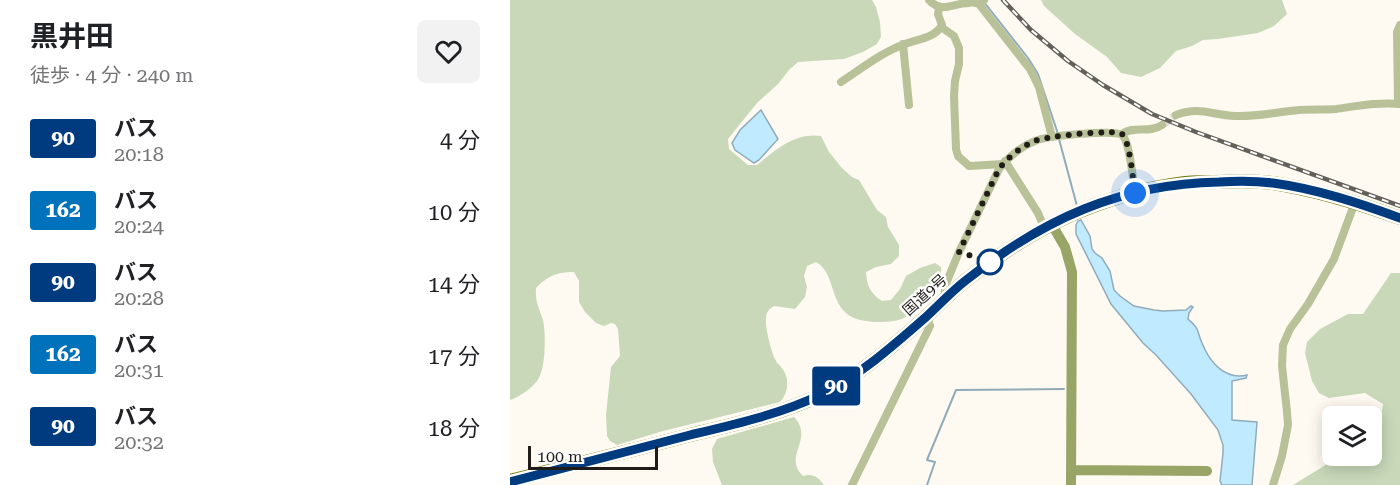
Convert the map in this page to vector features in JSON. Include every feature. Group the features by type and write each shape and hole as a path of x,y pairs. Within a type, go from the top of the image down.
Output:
{"highway":[{"name":"国道9号","path":"510,482 729,425 807,401 852,376 886,352 946,297 990,262 1048,225 1079,210 1135,193 1186,183 1270,183 1355,202 1400,218"}],"street":[{"path":"929,0 939,8 982,2 1030,69 1039,87 1056,137"},
{"path":"841,82 903,44 937,32 942,25 938,14 939,8"},
{"path":"1176,115 1197,110 1224,116 1248,116 1375,103 1399,104 1397,32 1400,25"},
{"path":"941,27 954,36 959,48 954,96 958,156 969,166 1004,162"},
{"path":"903,44 909,105"},
{"path":"1122,134 1131,129 1150,130 1162,125"},
{"path":"946,297 945,285 959,252 1004,162 1021,148 1036,140 1087,133 1117,132 1122,134 1129,149 1135,193"},
{"path":"1004,162 1065,247 1072,272 1071,485"},
{"path":"1273,485 1288,425 1282,366 1283,345 1290,329 1308,304 1334,259 1355,202"},
{"path":"852,485 930,327 927,316"},
{"path":"1071,470 1207,471"}],"green space":[{"path":"510,0 872,0 880,22 881,37 877,44 844,59 798,62 757,103 728,139 729,149 748,165 757,165 778,148 794,139 812,135 821,136 829,152 842,168 859,180 877,210 886,217 888,227 899,245 899,256 891,264 866,272 868,285 872,292 882,301 891,300 900,289 906,276 935,263 941,267 941,274 930,297 917,309 898,320 883,322 858,319 851,317 841,307 822,266 816,262 807,266 804,276 807,287 805,297 795,309 774,306 768,311 766,317 772,349 787,380 785,394 780,402 663,431 617,445 607,436 606,415 611,367 620,356 618,329 615,324 604,326 596,323 585,312 579,302 579,281 574,272 557,274 544,280 536,288 545,333 544,360 540,376 528,390 510,400"},
{"path":"1041,0 1282,0 1287,14 1274,26 1258,33 1203,40 1176,51 1160,68 1141,77 1121,73 1107,57 1075,34 1044,6"},
{"path":"1391,273 1400,273 1400,485 1293,485 1324,466 1382,466 1383,404 1365,393 1329,398 1319,393 1312,381 1305,353 1307,342 1320,329 1348,314 1363,314"},
{"path":"794,417 800,425 801,433 796,454 797,469 803,476 815,476 824,485 722,485 713,462 712,449 717,439"}],"water":[{"path":"761,110 778,139 754,163 735,150 732,143 740,130"},
{"path":"1081,220 1090,236 1092,249 1102,258 1110,271 1114,290 1120,296 1134,306 1154,310 1186,310 1193,307 1188,319 1196,328 1209,357 1225,372 1239,376 1247,375 1246,378 1232,381 1232,420 1257,422 1252,485 1222,485 1220,481 1223,445 1218,430 1191,394 1143,343 1111,304 1076,234 1076,225"}],"waterway":[{"path":"984,2 1038,74 1058,134"},
{"path":"1059,139 1077,206"},
{"path":"927,485 935,462 927,460 956,390 1064,389"}],"tunnel":[{"path":"1162,125 1176,115"}],"railway":[{"path":"1003,0 1031,30 1068,61 1152,114 1400,206"}],"bus line":[{"name":"90","path":"510,482 729,425 791,407 820,395 844,382 886,352 963,283 1026,237 1079,210 1107,201 1186,183 1270,183 1355,202 1400,218"}],"route":[{"path":"990,262 959,252 999,169 1021,148 1036,140 1087,133 1117,132 1122,134 1129,149 1135,193"}]}
